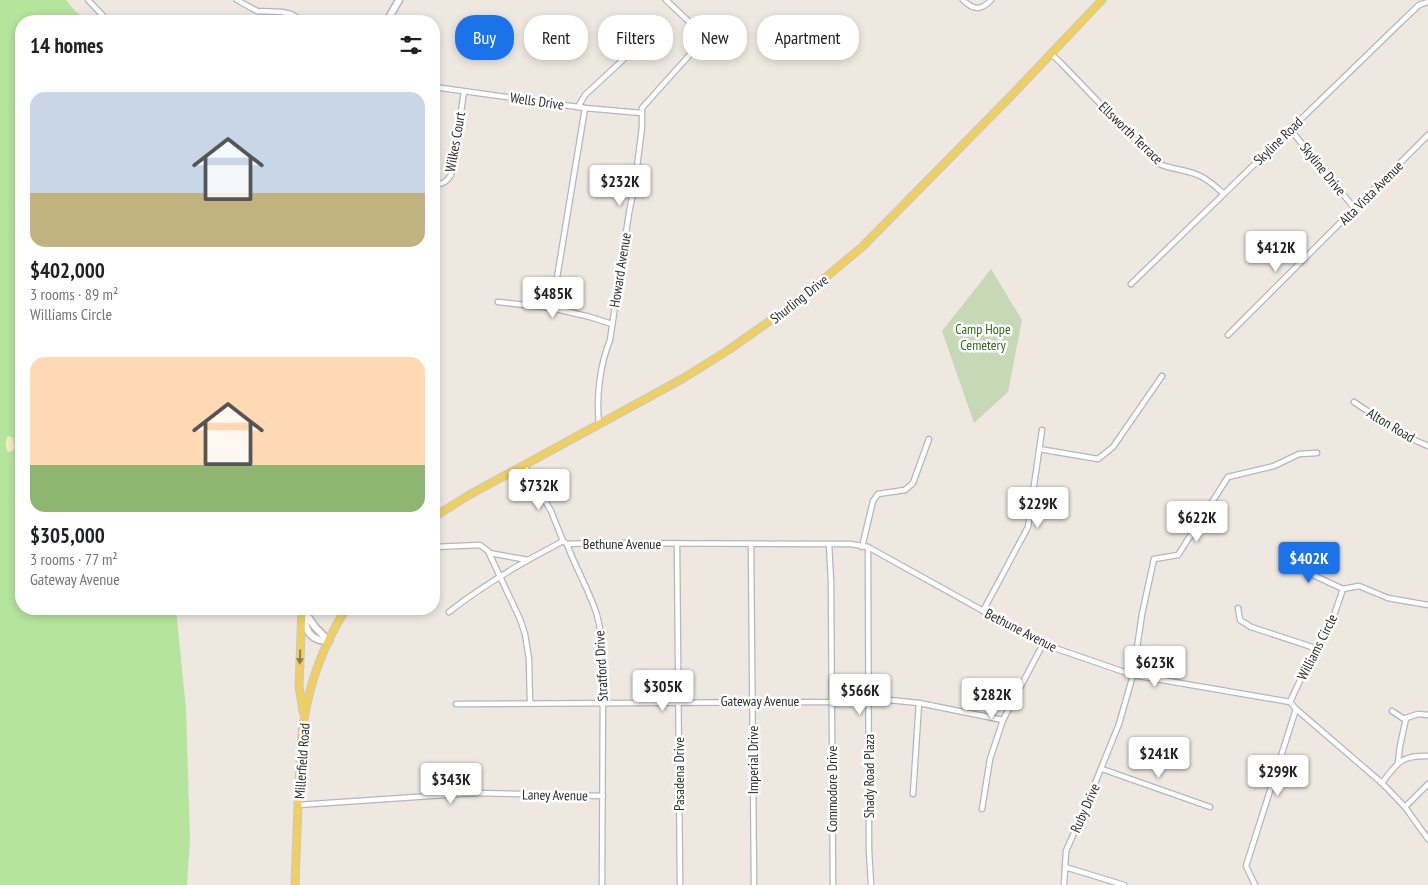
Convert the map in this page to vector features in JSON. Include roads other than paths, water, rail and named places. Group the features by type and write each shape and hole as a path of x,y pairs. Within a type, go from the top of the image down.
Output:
{"main road":[{"path":"390,15 399,0"},
{"name":"Shurling Drive","path":"440,513 469,495 682,379 727,351 807,293 862,247 1009,98 1102,0"},
{"path":"304,615 300,686 304,718"},
{"path":"307,615 315,627 329,641 343,615"},
{"name":"Millerfield Road","path":"295,885 301,740 304,718 314,680 329,641"}],"street":[{"path":"88,0 102,15"},
{"path":"238,0 257,10 293,15"},
{"path":"666,0 683,16"},
{"path":"963,0 974,8 982,7 991,0"},
{"name":"Skyline Road","path":"1131,284 1419,5 1428,2"},
{"name":"Ellsworth Terrace","path":"1051,54 1157,163 1165,167 1200,176 1223,193"},
{"path":"578,107 585,95 623,60"},
{"path":"641,113 645,103 686,60"},
{"name":"Wells Drive","path":"440,88 585,108 641,113"},
{"name":"Wilkes Court","path":"440,184 447,181 451,175 464,92"},
{"path":"552,308 585,108"},
{"name":"Howard Avenue","path":"599,424 598,397 603,358 610,340 635,183 642,127 641,113"},
{"name":"Skyline Drive","path":"1290,129 1355,209"},
{"name":"Alta Vista Avenue","path":"1228,335 1428,135"},
{"path":"498,302 552,308 612,324"},
{"path":"1040,450 1098,459 1114,447 1162,376"},
{"name":"Alton Road","path":"1354,402 1405,436 1428,446"},
{"path":"983,611 1028,527 1042,430"},
{"name":"Shady Road Plaza","path":"871,885 865,547 873,500 878,494 905,490 913,483 929,439"},
{"name":"Ruby Drive","path":"1064,885 1066,851 1084,814 1102,769 1119,724 1133,675 1142,614 1154,559 1178,555 1228,477 1274,466 1299,454 1317,453"},
{"name":"Stratford Drive","path":"524,466 551,511 591,600 600,627 603,654 602,885"},
{"name":"Bethune Avenue","path":"528,560 565,542 851,544 865,547 1043,644 1133,675 1290,702"},
{"name":"Pasadena Drive","path":"677,544 680,885"},
{"name":"Imperial Drive","path":"750,544 754,885"},
{"name":"Commodore Drive","path":"829,544 831,582 833,885"},
{"path":"440,547 480,545 486,548 520,619 525,634 529,659 530,703"},
{"path":"489,554 528,560"},
{"path":"1286,558 1313,575 1343,589 1359,586 1388,598 1428,604"},
{"path":"449,612 500,576 528,560"},
{"name":"Williams Circle","path":"1290,702 1303,674 1330,627 1343,589"},
{"path":"1238,608 1240,620 1251,627 1318,649"},
{"path":"982,810 990,759 1003,720 1043,644"},
{"name":"Gateway Avenue","path":"456,704 831,702 869,698 919,703 1003,720"},
{"path":"1290,702 1382,783 1405,807 1428,839"},
{"path":"913,794 919,703"},
{"path":"1255,885 1246,866 1296,709"},
{"path":"1392,711 1404,719 1418,714 1428,715"},
{"path":"1398,762 1406,718"},
{"path":"1382,783 1398,762 1414,755 1428,756"},
{"path":"1102,769 1210,807"},
{"path":"1405,807 1428,784"},
{"name":"Laney Avenue","path":"298,805 475,793 603,796"},
{"path":"1065,867 1124,885"}],"park label":[{"name":"Camp Hope Cemetery","path":"983,338"}]}
